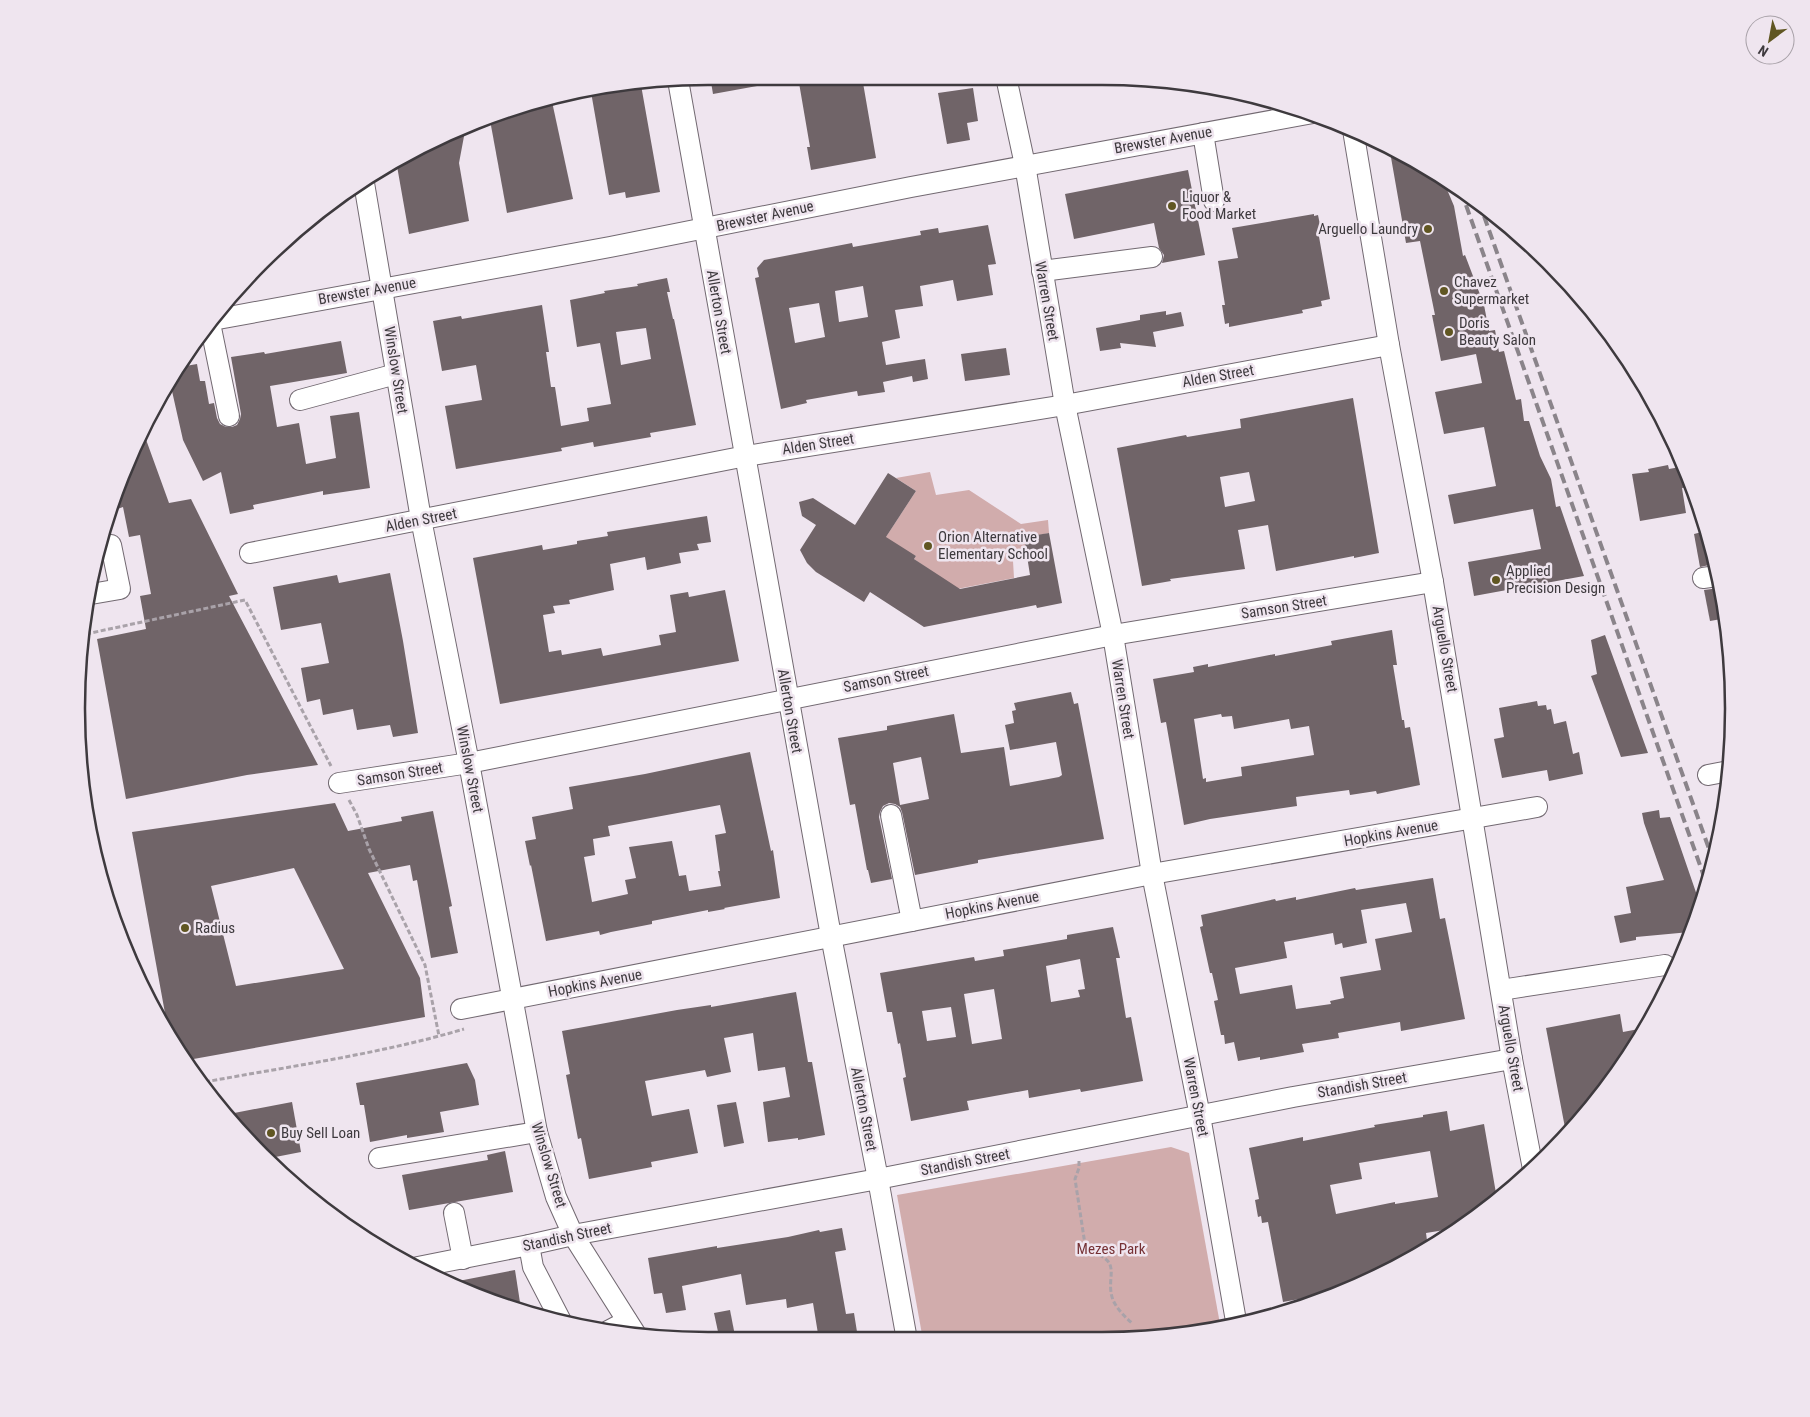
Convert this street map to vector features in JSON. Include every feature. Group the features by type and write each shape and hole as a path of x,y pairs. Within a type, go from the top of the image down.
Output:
{"street":[{"name":"Warren Street","path":"1008,85 1025,165 1065,405 1113,635 1152,874 1200,1116 1235,1317"},
{"name":"Allerton Street","path":"679,86 831,936 906,1332"},
{"name":"Brewster Avenue","path":"223,318 704,230 807,207 1025,165 1296,116"},
{"path":"1203,133 1214,201"},
{"name":"Arguello Street","path":"1353,138 1433,582 1530,1160"},
{"name":"Winslow Street","path":"365,188 421,519 469,763 537,1132 556,1197 573,1235 631,1327"},
{"path":"1042,271 1152,257"},
{"path":"211,333 229,416"},
{"name":"Alden Street","path":"250,553 746,456 1065,405 1389,345"},
{"path":"300,400 396,374"},
{"path":"96,593 120,589 111,545 106,546"},
{"name":"Samson Street","path":"339,783 469,763 788,698 1113,635 1433,582"},
{"path":"1708,775 1722,772"},
{"name":"Hopkins Avenue","path":"461,1008 513,1000 1152,874 1538,807"},
{"path":"891,815 912,921"},
{"path":"1501,990 1665,965"},
{"name":"Standish Street","path":"428,1265 573,1235 878,1179 1293,1097 1512,1060"},
{"path":"379,1158 537,1132"},
{"path":"454,1213 463,1259"},
{"path":"529,1245 533,1267 556,1313"}],"path":[{"path":"89,633 245,600 357,815 368,849 425,965 439,1036"},
{"path":"209,1081 357,1054 439,1036 466,1028"},
{"path":"1079,1161 1075,1180 1086,1251 1104,1258 1110,1265 1112,1270 1111,1290 1113,1299 1118,1309 1133,1324"}],"green space":[{"path":"930,472 936,495 969,490 1021,524 1048,520 1049,533 1024,538 1026,549 1013,561 1014,578 957,589 914,559 916,556 882,543 916,491 896,478"},
{"name":"Mezes Park","path":"1171,1147 1189,1153 1219,1321 1142,1331 922,1332 897,1195"}],"building":[{"path":"712,85 762,85 713,94"},
{"path":"799,85 863,85 876,158 811,170 807,147 810,147"},
{"path":"973,88 978,121 967,123 970,140 947,144 938,93"},
{"path":"642,89 660,192 626,198 625,192 609,195 592,96"},
{"path":"553,105 573,199 507,213 491,124"},
{"path":"464,135 459,163 469,221 409,234 397,169"},
{"path":"1391,157 1447,189 1454,206 1463,256 1465,255 1484,305 1489,331 1495,330 1499,352 1504,351 1516,400 1521,399 1524,421 1529,421 1540,456 1551,479 1556,507 1560,506 1584,576 1474,596 1468,562 1541,549 1533,509 1454,524 1448,495 1496,486 1484,427 1444,434 1435,392 1482,383 1476,354 1441,361 1432,315 1435,315 1420,241 1406,243"},
{"path":"1188,170 1205,255 1162,263 1164,255 1159,248 1154,223 1074,239 1065,194"},
{"path":"1314,214 1314,216 1318,215 1321,230 1318,231 1330,299 1321,301 1322,306 1302,310 1303,313 1229,327 1229,323 1225,324 1222,305 1225,305 1218,261 1238,258 1232,228"},
{"path":"988,225 996,264 988,265 993,295 957,301 953,280 920,286 923,306 895,310 900,338 882,342 886,365 925,359 928,379 913,382 912,376 883,382 885,392 858,396 857,391 806,400 807,403 781,409 755,278 759,277 757,268 764,260 852,243 853,247 921,235 920,231 938,228 939,233","holes":["863,286 868,317 839,322 835,291","819,303 825,337 795,343 789,308"]},
{"path":"667,278 670,292 667,292 696,425 650,433 651,437 594,447 593,442 561,448 562,451 456,469 445,406 482,400 476,365 442,371 433,321 461,316 462,319 542,305 549,352 546,352 551,387 555,387 561,426 589,421 587,408 611,404 600,343 577,347 570,300 605,293 604,291 638,286 637,284","holes":["646,328 651,359 621,365 616,332"]},
{"path":"1166,311 1166,315 1181,312 1184,326 1153,332 1156,347 1120,343 1121,348 1100,351 1096,328 1140,320 1140,315"},
{"path":"341,341 347,373 270,386 277,427 299,423 306,464 336,458 330,416 359,412 370,488 323,495 323,491 253,505 254,509 230,514 221,472 203,481 183,440 172,392 188,366 197,364 200,381 205,381 209,404 214,403 220,424 226,427 237,425 241,414 231,357 264,352 265,354"},
{"path":"1006,348 1010,375 965,381 961,354"},
{"path":"1353,398 1379,553 1276,571 1268,525 1238,530 1245,569 1170,579 1171,581 1142,586 1117,448 1186,435 1187,437 1241,428 1240,419","holes":["1249,472 1255,501 1225,507 1220,477"]},
{"path":"146,440 169,503 191,499 238,594 229,596 318,765 247,775 126,799 97,639 146,629 140,596 151,594 140,535 129,537 123,507 118,509"},
{"path":"1668,465 1669,469 1677,468 1684,488 1682,488 1686,513 1640,521 1632,474 1649,472 1648,469"},
{"path":"888,473 916,491 886,537 916,556 914,559 960,589 1030,575 1024,537 1049,533 1062,603 1037,608 1036,605 924,627 870,592 864,602 816,572 807,563 800,550 816,525 802,516 799,502 813,498 855,525"},
{"path":"707,516 711,542 697,544 699,550 679,553 681,563 647,570 645,557 610,564 614,590 569,600 570,604 553,606 555,613 543,615 549,652 561,650 562,655 601,648 603,656 661,645 659,635 676,632 670,595 688,592 689,597 725,590 739,661 500,704 473,558 542,545 543,550 577,544 577,541 608,536 607,532"},
{"path":"1700,533 1708,565 1700,567 1694,534"},
{"path":"390,573 418,733 393,737 390,725 357,730 353,709 323,715 320,699 307,702 301,668 329,663 321,623 281,630 273,587 337,575 339,583"},
{"path":"1713,589 1719,619 1710,621 1704,590"},
{"path":"1392,630 1397,665 1393,665 1402,720 1404,720 1405,728 1410,727 1420,785 1377,794 1376,791 1350,795 1349,790 1296,797 1297,806 1210,819 1184,825 1166,722 1161,723 1153,679 1194,672 1193,667 1208,664 1208,667 1332,645 1331,641","holes":["1221,714 1222,717 1232,716 1234,729 1289,719 1291,729 1309,726 1314,755 1241,767 1242,776 1206,782 1206,778 1203,779 1194,719"]},
{"path":"1605,635 1648,753 1621,757 1591,676 1597,674 1591,640"},
{"path":"1071,692 1074,704 1078,703 1104,839 978,860 978,863 915,875 902,812 900,807 889,803 883,806 879,817 892,879 871,883 855,804 850,805 838,738 887,730 887,726 954,714 961,753 1004,747 1010,786 1059,777 1062,775 1056,742 1010,750 1005,725 1014,723 1012,711 1016,710 1014,703","holes":["921,757 929,799 900,805 893,763"]},
{"path":"1537,701 1538,706 1546,705 1547,710 1551,709 1554,724 1566,721 1573,754 1579,752 1583,774 1549,781 1547,770 1502,778 1494,739 1504,737 1499,708"},
{"path":"750,752 771,851 773,850 780,898 652,921 652,924 600,935 599,931 546,941 525,841 536,839 532,817 573,809 569,787 645,774","holes":["720,805 726,833 715,835 721,886 689,891 686,875 679,876 672,841 629,847 636,878 625,880 628,894 592,902 584,857 595,855 593,839 610,836 608,826"]},
{"name":"Radius","path":"335,803 348,831 402,821 401,817 433,811 452,906 449,907 458,953 431,958 417,880 413,881 410,865 368,873 420,978 425,1017 193,1059 165,1013 132,832","holes":["294,868 344,969 236,986 211,886"]},
{"path":"1659,810 1660,818 1670,817 1697,894 1683,933 1636,937 1636,940 1620,943 1614,916 1631,913 1626,887 1664,880 1642,813"},
{"path":"1433,878 1440,919 1445,918 1465,1019 1401,1031 1400,1022 1338,1033 1339,1038 1302,1044 1304,1052 1260,1060 1260,1057 1238,1061 1234,1042 1225,1044 1224,1035 1221,1035 1214,1001 1218,1000 1200,927 1203,926 1201,915 1275,899 1276,901 1296,897 1296,900 1355,888 1356,890","holes":["1406,903 1412,932 1375,939 1381,970 1340,977 1344,998 1330,1001 1331,1004 1296,1009 1292,985 1240,994 1235,968 1287,958 1284,942 1333,933 1335,945 1342,943 1343,948 1367,943 1361,910"]},
{"path":"1113,927 1120,958 1116,958 1126,1018 1131,1017 1143,1081 1081,1092 1080,1089 1029,1098 1028,1090 967,1101 969,1110 911,1121 903,1078 906,1077 900,1043 898,1044 892,1012 887,1012 880,973 974,957 975,961 1004,956 1003,950 1067,939 1067,935","holes":["1080,959 1085,989 1078,990 1080,997 1051,1002 1046,966","994,989 1002,1039 972,1044 964,994","951,1007 956,1037 927,1041 922,1011"]},
{"path":"796,992 808,1062 812,1062 825,1135 798,1140 798,1138 768,1142 763,1102 790,1097 785,1067 758,1071 753,1033 724,1038 731,1072 707,1077 705,1070 645,1081 652,1116 689,1109 698,1153 651,1162 652,1167 589,1179 581,1138 578,1139 566,1075 570,1074 562,1031 677,1010 711,1005 711,1007"},
{"path":"1620,1014 1623,1032 1635,1030 1620,1055 1596,1088 1565,1126 1546,1028"},
{"path":"467,1063 475,1080 479,1105 440,1112 444,1132 407,1138 407,1135 370,1142 364,1105 360,1105 356,1083"},
{"name":"Buy Sell Loan","path":"292,1102 301,1152 276,1157 234,1113"},
{"path":"736,1102 744,1143 724,1147 717,1105"},
{"path":"1447,1111 1450,1131 1484,1124 1496,1191 1448,1227 1442,1230 1426,1233 1427,1240 1377,1268 1340,1285 1305,1298 1283,1302 1268,1222 1262,1223 1261,1216 1258,1217 1255,1200 1259,1199 1249,1148 1303,1137 1303,1141 1375,1127 1374,1125 1423,1117 1423,1115","holes":["1430,1151 1438,1197 1395,1204 1395,1202 1336,1214 1330,1185 1362,1179 1359,1163"]},
{"path":"505,1151 513,1192 409,1210 402,1175 488,1160 487,1155"},
{"path":"842,1228 846,1250 835,1252 846,1314 854,1313 857,1332 818,1332 813,1303 787,1308 786,1299 746,1305 741,1274 682,1286 686,1310 666,1313 662,1293 654,1294 648,1258 717,1246 717,1248 788,1237 819,1230 820,1232"},
{"path":"515,1270 520,1303 470,1285 460,1281"},
{"path":"730,1310 734,1332 718,1332 714,1313"}],"railway":[{"path":"1465,202 1703,873"},
{"path":"1484,217 1709,848"}],"place":[{"name":"Liquor & Food Market","path":"1172,206"},
{"name":"Arguello Laundry","path":"1428,229"},
{"name":"Chavez Supermarket","path":"1444,291"},
{"name":"Doris Beauty Salon","path":"1449,332"},
{"name":"Orion Alternative Elementary School","path":"928,546"},
{"name":"Applied Precision Design","path":"1496,580"},
{"name":"Radius","path":"185,928"},
{"name":"Buy Sell Loan","path":"271,1133"}]}
